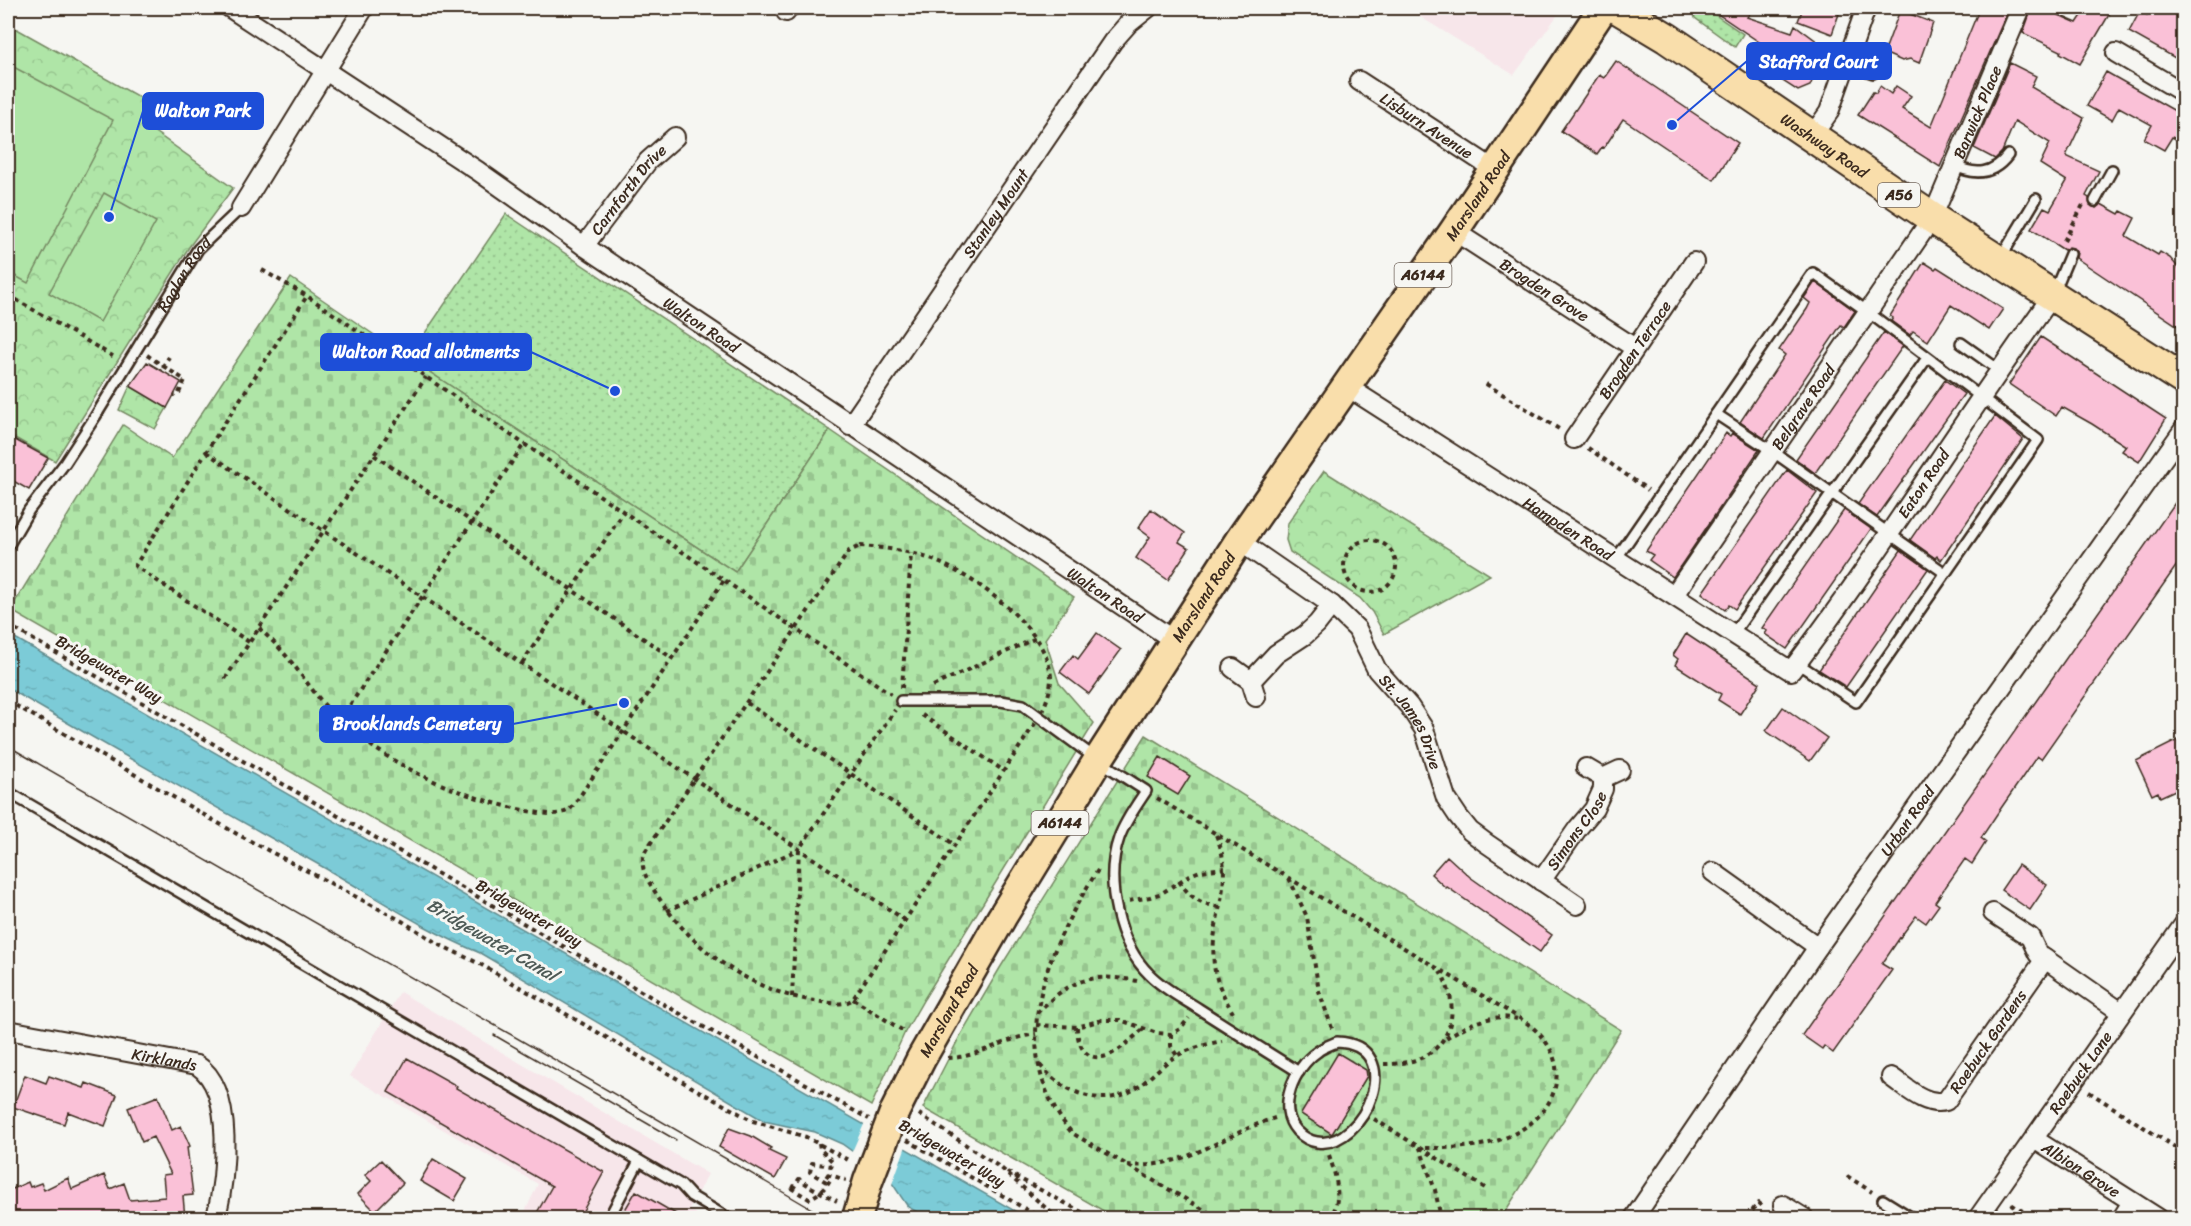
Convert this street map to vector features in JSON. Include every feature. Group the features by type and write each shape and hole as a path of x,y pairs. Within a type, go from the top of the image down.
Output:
{"highway":[{"name":"Washway Road","path":"1617,8 1667,38 1932,218 2184,380"}],"main road":[{"name":"Marsland Road","path":"857,1218 892,1118 943,1020 1002,917 1098,760 1239,541 1454,231 1603,8"}],"street":[{"name":"Walton Road","path":"230,8 469,165 584,246 737,347 850,426 1028,541 1175,641"},
{"name":"Raglan Road","path":"242,208 364,8"},
{"name":"Stanley Mount","path":"850,426 1113,41 1128,24 1148,8"},
{"path":"1812,136 1829,112 1866,8"},
{"name":"Barwick Place","path":"1932,218 2021,8"},
{"path":"2116,54 2184,93"},
{"name":"Lisburn Avenue","path":"1359,81 1495,170"},
{"name":"Carnforth Drive","path":"584,246 648,161 675,137"},
{"name":"Belgrave Road","path":"1674,595 1932,218"},
{"name":"Brogden Grove","path":"1454,231 1635,348"},
{"name":"Brogden Terrace","path":"1574,439 1694,262"},
{"name":"Eaton Road","path":"1794,667 1999,370 2053,296"},
{"name":"Hampden Road","path":"1346,386 1733,634 1794,667"},
{"name":"Urban Road","path":"1635,1218 1818,947 2184,429"},
{"name":"St. James Drive","path":"1239,541 1332,605 1357,629 1377,670 1409,706 1424,729 1446,798 1470,831 1577,905"},
{"path":"1233,668 1254,689 1276,654 1291,642 1305,635 1332,605"},
{"name":"Simons Close","path":"1540,881 1594,809 1612,774 1586,768"},
{"path":"1713,872 1744,883 1818,947"},
{"path":"1993,913 2030,938 2038,954 2121,1012"},
{"name":"Roebuck Lane","path":"1978,1218 2184,924"},
{"name":"Roebuck Gardens","path":"1891,1077 1927,1101 1939,1103 1946,1101 2045,959"},
{"name":"Kirklands","path":"8,1030 203,1068 216,1091 225,1131 223,1190 216,1218"},
{"name":"Albion Grove","path":"2034,1139 2158,1218"},
{"path":"2122,1218 2132,1202"},
{"path":"1778,1209 1803,1218"}],"lane":[{"path":"1847,64 1873,73"},
{"path":"1953,165 1968,172 1988,170 2000,165 2008,155"},
{"path":"2091,200 2112,170"},
{"path":"1999,261 2036,199"},
{"name":"Raglan Road","path":"8,546 30,510 65,463 198,249 242,208"},
{"path":"2053,296 2070,254"},
{"path":"1616,559 1813,273 2038,440 1856,702 1794,667"},
{"path":"1961,343 1999,370"},
{"path":"1733,634 1927,358"},
{"path":"1716,414 1945,573"},
{"path":"901,701 1000,701 1023,705 1098,760 1146,791 1130,815 1119,838 1114,858 1116,903 1122,926 1134,954 1150,975 1167,989 1299,1072"},
{"path":"8,792 681,1185 691,1196 729,1218"},
{"path":"1337,1042 1348,1042 1359,1047 1374,1064 1376,1076 1374,1089 1363,1112 1347,1132 1336,1140 1324,1143 1313,1142 1293,1127 1288,1116 1289,1094 1299,1072 1316,1052 1337,1042"},
{"path":"609,1218 639,1161"},
{"path":"1883,1200 1912,1218"}],"path":[{"path":"2061,248 2091,200"},
{"path":"262,270 307,296 1004,771"},
{"path":"8,295 127,365"},
{"path":"249,642 135,566 307,296"},
{"path":"140,362 146,354 185,380 178,395 174,395"},
{"path":"163,366 169,357"},
{"path":"225,679 426,377"},
{"path":"340,720 524,444"},
{"path":"206,452 905,920"},
{"path":"374,455 672,658"},
{"path":"522,663 624,512"},
{"path":"1364,541 1380,542 1393,554 1396,571 1387,586 1371,592 1362,591 1349,581 1344,566 1346,557 1356,544 1364,541"},
{"path":"860,546 911,553 939,562 965,575 1014,613 1036,638 1046,657 1051,675 1050,690 1040,716 853,999 842,1004 792,997 748,979 726,966 687,935 667,911 645,876 642,866 642,857 796,630 849,551 860,546"},
{"path":"901,701 911,553"},
{"path":"8,567 12,570 8,578"},
{"path":"259,628 282,651 316,696 340,720 363,740 388,756 434,781 470,796 508,807 543,813 559,813 568,810 578,799 724,580"},
{"name":"Bridgewater Way","path":"8,625 677,1012 892,1118 1041,1218"},
{"path":"667,911 799,849 901,701 1036,638"},
{"path":"8,701 237,834 402,921 440,945 480,964 744,1116 819,1143 872,1173"},
{"path":"747,703 955,845"},
{"path":"1146,791 1521,1019 1544,1038 1555,1064 1556,1088 1544,1109 1522,1129 1485,1144 1452,1148 1420,1148"},
{"path":"1216,833 1225,868 1214,947 1218,982 1223,996 1250,1042"},
{"path":"1119,838 1087,888 1059,940 1044,977 1036,1025 1038,1063 1046,1091 1062,1121 1072,1133 1218,1218"},
{"path":"792,997 799,849"},
{"path":"1116,903 1150,897 1200,871 1225,868"},
{"path":"1288,877 1307,917 1319,991 1337,1042"},
{"path":"1179,881 1191,897 1220,907"},
{"path":"1438,969 1446,982 1452,1003 1445,1038"},
{"path":"1037,1014 1064,989 1091,978 1124,979 1167,989"},
{"path":"853,999 905,1032"},
{"path":"1036,1025 1077,1027 1111,1019 1130,1022 1157,1033 1171,1034 1180,1029 1197,1007"},
{"path":"1374,1064 1396,1064 1419,1059 1429,1054 1445,1038 1484,1019 1497,1016 1521,1019"},
{"path":"1077,1027 1082,1049 1086,1054 1099,1058 1116,1052 1144,1027"},
{"path":"948,1058 971,1056 1009,1039 1036,1034"},
{"path":"1171,1034 1171,1046 1177,1056"},
{"path":"1038,1063 1062,1086 1074,1093 1106,1098 1123,1095 1136,1088 1177,1056 1204,1045 1221,1041 1250,1042"},
{"path":"2073,1082 2184,1153"},
{"path":"892,1118 915,1111 1001,1168 1093,1218"},
{"path":"1363,1112 1485,1188"},
{"path":"1125,1164 1141,1166 1173,1161 1206,1150 1265,1122 1288,1116"},
{"path":"819,1143 820,1149 833,1162 831,1167 812,1163 810,1172 828,1183"},
{"path":"1324,1143 1335,1173 1337,1188 1335,1211 1332,1218"},
{"path":"1420,1148 1435,1190 1441,1218"},
{"path":"1001,1168 1057,1218"},
{"path":"811,1187 799,1179 792,1187 810,1199 824,1190 831,1178 824,1173"},
{"path":"1995,1194 2034,1218"},
{"path":"1747,1218 1758,1203 1778,1209"}],"shaded area":[{"path":"1406,8 1560,8 1562,9 1514,75"},
{"path":"400,992 708,1174 689,1209 703,1218 522,1218 538,1184 350,1076"}],"green space":[{"path":"1692,8 1705,8 1743,34 1735,47 1695,18"},
{"path":"8,24 155,106 145,125 233,188 189,247 55,461 8,434"},
{"path":"8,64 113,120 28,283 8,272"},
{"path":"104,193 156,222 100,322 49,293"},
{"path":"506,214 830,430 735,572 408,358"},
{"path":"291,278 408,358 735,572 830,430 1074,597 1045,639 1059,683 1094,723 924,999 905,1032 871,1106 10,610 123,425 172,458"},
{"path":"130,386 167,408 155,429 119,410"},
{"path":"1324,471 1490,575 1384,634 1372,612 1360,598 1290,552 1286,540 1288,523"},
{"path":"1146,735 1621,1030 1501,1218 1116,1218 923,1108 960,1036 1000,968"}],"water":[{"name":"Bridgewater Canal","path":"8,634 1027,1218 928,1218 908,1207 888,1177 842,1144 815,1132 764,1121 480,953 419,923 8,688"}],"pier":[{"path":"865,1122 906,1146 891,1187 886,1179 851,1154"}],"building":[{"path":"1709,8 1754,8 1747,17 1792,32 1795,25 1826,48 1810,86 1798,91 1749,59 1759,42"},
{"path":"1803,8 1841,8 1832,34 1798,21"},
{"path":"1968,8 2009,8 1940,167 1858,115 1873,92 1876,93 1880,86 1891,94 1896,86 1911,96 1902,109 1931,127 1978,12"},
{"path":"2032,8 2043,8 2077,23 2087,8 2100,8 2110,13 2080,64 2060,53 2061,51 2023,33"},
{"path":"2152,8 2165,8 2184,18 2184,63 2129,32 2140,11 2147,15"},
{"path":"1900,10 1933,23 1919,63 1910,59 1902,61 1884,53"},
{"path":"1616,61 1738,143 1714,180 1623,119 1604,148 1602,147 1597,154 1561,131 1599,75 1604,78"},
{"path":"2010,63 2036,76 2031,87 2084,118 2066,156 2099,171 2086,196 2089,198 2090,205 2096,208 2101,204 2119,214 2121,211 2135,218 2126,236 2158,255 2160,252 2170,258 2184,274 2184,330 2076,258 2077,253 2073,248 2069,247 2064,250 2031,229 2044,207 2050,210 2067,181 2040,164 2050,143 2015,121 2002,152 1995,159 1974,148"},
{"path":"2106,72 2184,116 2184,133 2179,141 2172,137 2164,150 2144,139 2152,125 2119,107 2112,120 2087,106"},
{"path":"1924,262 1935,269 1937,267 2003,309 1989,330 1951,305 1928,341 1913,331 1910,335 1891,321 1893,318 1890,316"},
{"path":"1815,282 1855,311 1844,327 1841,325 1764,438 1740,422 1785,355 1779,350 1807,309 1810,303 1804,298"},
{"path":"1884,332 1903,346 1815,473 1796,459"},
{"path":"2041,337 2166,419 2139,462 2122,451 2126,446 2092,424 2062,407 2056,416 2009,384"},
{"path":"147,362 181,382 167,408 130,386"},
{"path":"1945,380 1964,394 1877,517 1858,504"},
{"path":"1995,416 2023,439 1941,560 1937,556 1935,558 1910,540"},
{"path":"1726,433 1730,436 1732,433 1759,450 1673,577 1649,560 1653,555 1646,551"},
{"path":"8,436 48,458 29,490 8,478"},
{"path":"1787,470 1817,493 1735,609 1729,605 1725,610 1702,593"},
{"path":"2184,490 2184,555 2041,759 2037,756 1997,814 1981,838 1986,842 1972,864 1965,859 1935,902 1939,905 1926,923 1916,916 1899,939 1882,964 1892,970 1833,1053 1824,1046 1822,1049 1802,1035"},
{"path":"1151,509 1185,533 1179,542 1189,548 1168,580 1136,558 1150,537 1138,528"},
{"path":"1844,510 1871,529 1787,649 1765,634 1767,631 1762,628"},
{"path":"1901,550 1928,569 1846,687 1819,670"},
{"path":"1097,633 1121,650 1089,694 1060,672 1073,655 1078,659"},
{"path":"1686,634 1760,683 1740,714 1718,700 1721,694 1675,665 1678,659 1673,655"},
{"path":"1783,707 1827,738 1810,761 1766,731"},
{"path":"2184,737 2184,786 2160,797 2158,792 2152,795 2136,761"},
{"path":"1160,757 1190,776 1178,795 1148,777"},
{"path":"1447,856 1470,877 1552,935 1540,952 1446,888 1431,874"},
{"path":"2018,865 2047,885 2030,910 2001,890"},
{"path":"1338,1053 1366,1070 1367,1076 1332,1134 1301,1114"},
{"path":"407,1058 604,1172 579,1218 534,1218 552,1186 388,1092"},
{"path":"25,1075 46,1083 49,1076 84,1088 86,1083 117,1095 105,1126 68,1112 64,1124 13,1107"},
{"path":"158,1096 172,1130 181,1126 190,1146 187,1147 193,1195 183,1196 185,1218 155,1218 154,1208 127,1218 8,1218 8,1191 28,1182 30,1187 41,1183 44,1190 68,1178 72,1189 104,1175 110,1189 124,1183 130,1200 165,1197 163,1175 171,1174 153,1137 142,1142 128,1108"},
{"path":"729,1128 751,1136 771,1148 769,1151 786,1159 775,1179 719,1147"},
{"path":"433,1159 467,1179 454,1201 420,1181"},
{"path":"381,1160 403,1183 375,1211 358,1194 371,1181 365,1175"},
{"path":"636,1191 683,1218 620,1218"}],"tram line":[{"path":"8,746 827,1218"},
{"path":"494,1035 676,1140"}],"place":[{"name":"Stafford Court","path":"1672,125"},
{"name":"Walton Park","path":"109,217"},
{"name":"Walton Road allotments","path":"615,391"},
{"name":"Brooklands Cemetery","path":"624,703"}]}
